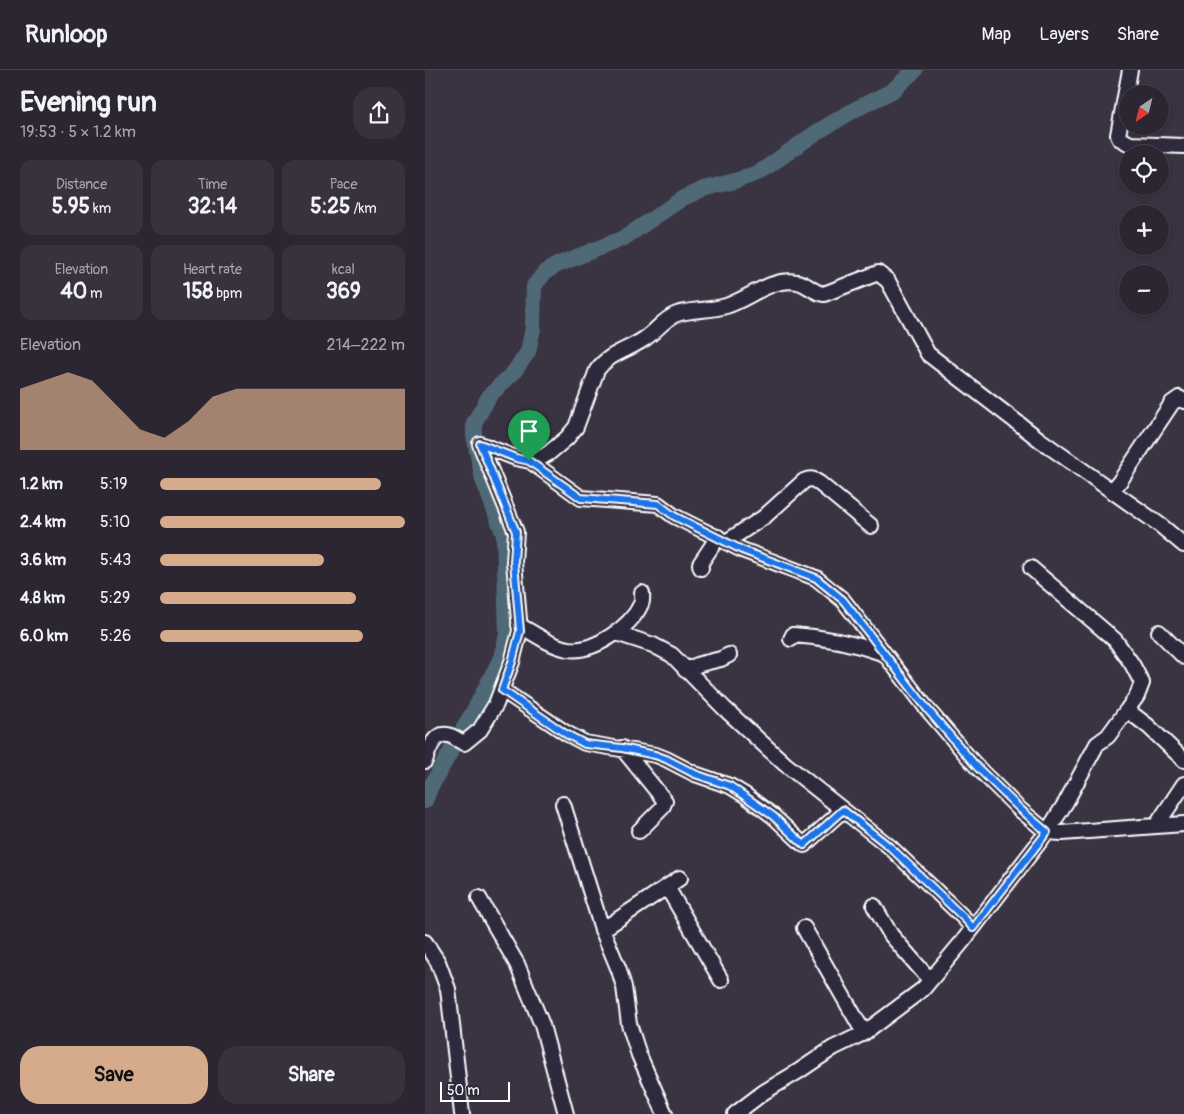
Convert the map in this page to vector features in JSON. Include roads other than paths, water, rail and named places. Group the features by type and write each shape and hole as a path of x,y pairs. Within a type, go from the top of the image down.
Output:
{"street":[{"path":"1130,70 1121,113 1119,138 1130,144 1184,146"},
{"path":"529,461 539,459 549,453 567,438 576,426 597,370 602,363 614,353 646,338 676,314 726,306 765,288 781,283 798,282 817,294 824,294 878,274 888,281 928,354 1040,440 1160,525 1184,545"},
{"path":"1112,491 1172,403 1179,398 1184,401"},
{"path":"425,761 428,746 438,737 448,735 457,740 480,730 502,690 519,635 514,562 516,532 480,444 529,461 581,498 658,504 674,516 742,550 816,578 843,600 928,710 977,767 1047,832 1062,833 1184,824"},
{"path":"701,568 700,564 722,540 763,518 804,481 809,479 814,479 871,526"},
{"path":"735,1114 764,1092 833,1048 864,1033 923,989 1047,832 1066,802 1097,744 1108,736 1137,696 1142,683 1132,664 1115,640 1031,568"},
{"path":"519,625 556,645 573,649 587,648 616,633 629,621 642,603 642,593"},
{"path":"1159,632 1184,657"},
{"path":"616,633 666,651 785,764 890,847 973,928"},
{"path":"791,639 793,635 827,637 882,652"},
{"path":"685,670 729,655"},
{"path":"502,690 585,744 642,752 666,759 695,774 730,786 773,816 804,845 843,810"},
{"path":"1127,710 1148,726 1184,760"},
{"path":"622,748 665,801 662,808 639,831"},
{"path":"1156,826 1184,784"},
{"path":"563,804 602,930 619,970 624,987 629,1024 639,1055 665,1114"},
{"path":"602,930 680,878"},
{"path":"667,887 721,980"},
{"path":"479,898 517,964 543,1025 566,1114"},
{"path":"874,906 891,935 931,980"},
{"path":"804,928 864,1033"},
{"path":"425,942 438,962 448,990 462,1114"}],"waterway":[{"path":"425,801 430,788 501,658 507,635 504,535 483,480 474,436 474,423 490,395 514,372 528,352 533,328 534,286 545,272 557,265 624,238 683,198 703,189 760,172 817,132 892,91 915,70"}]}
